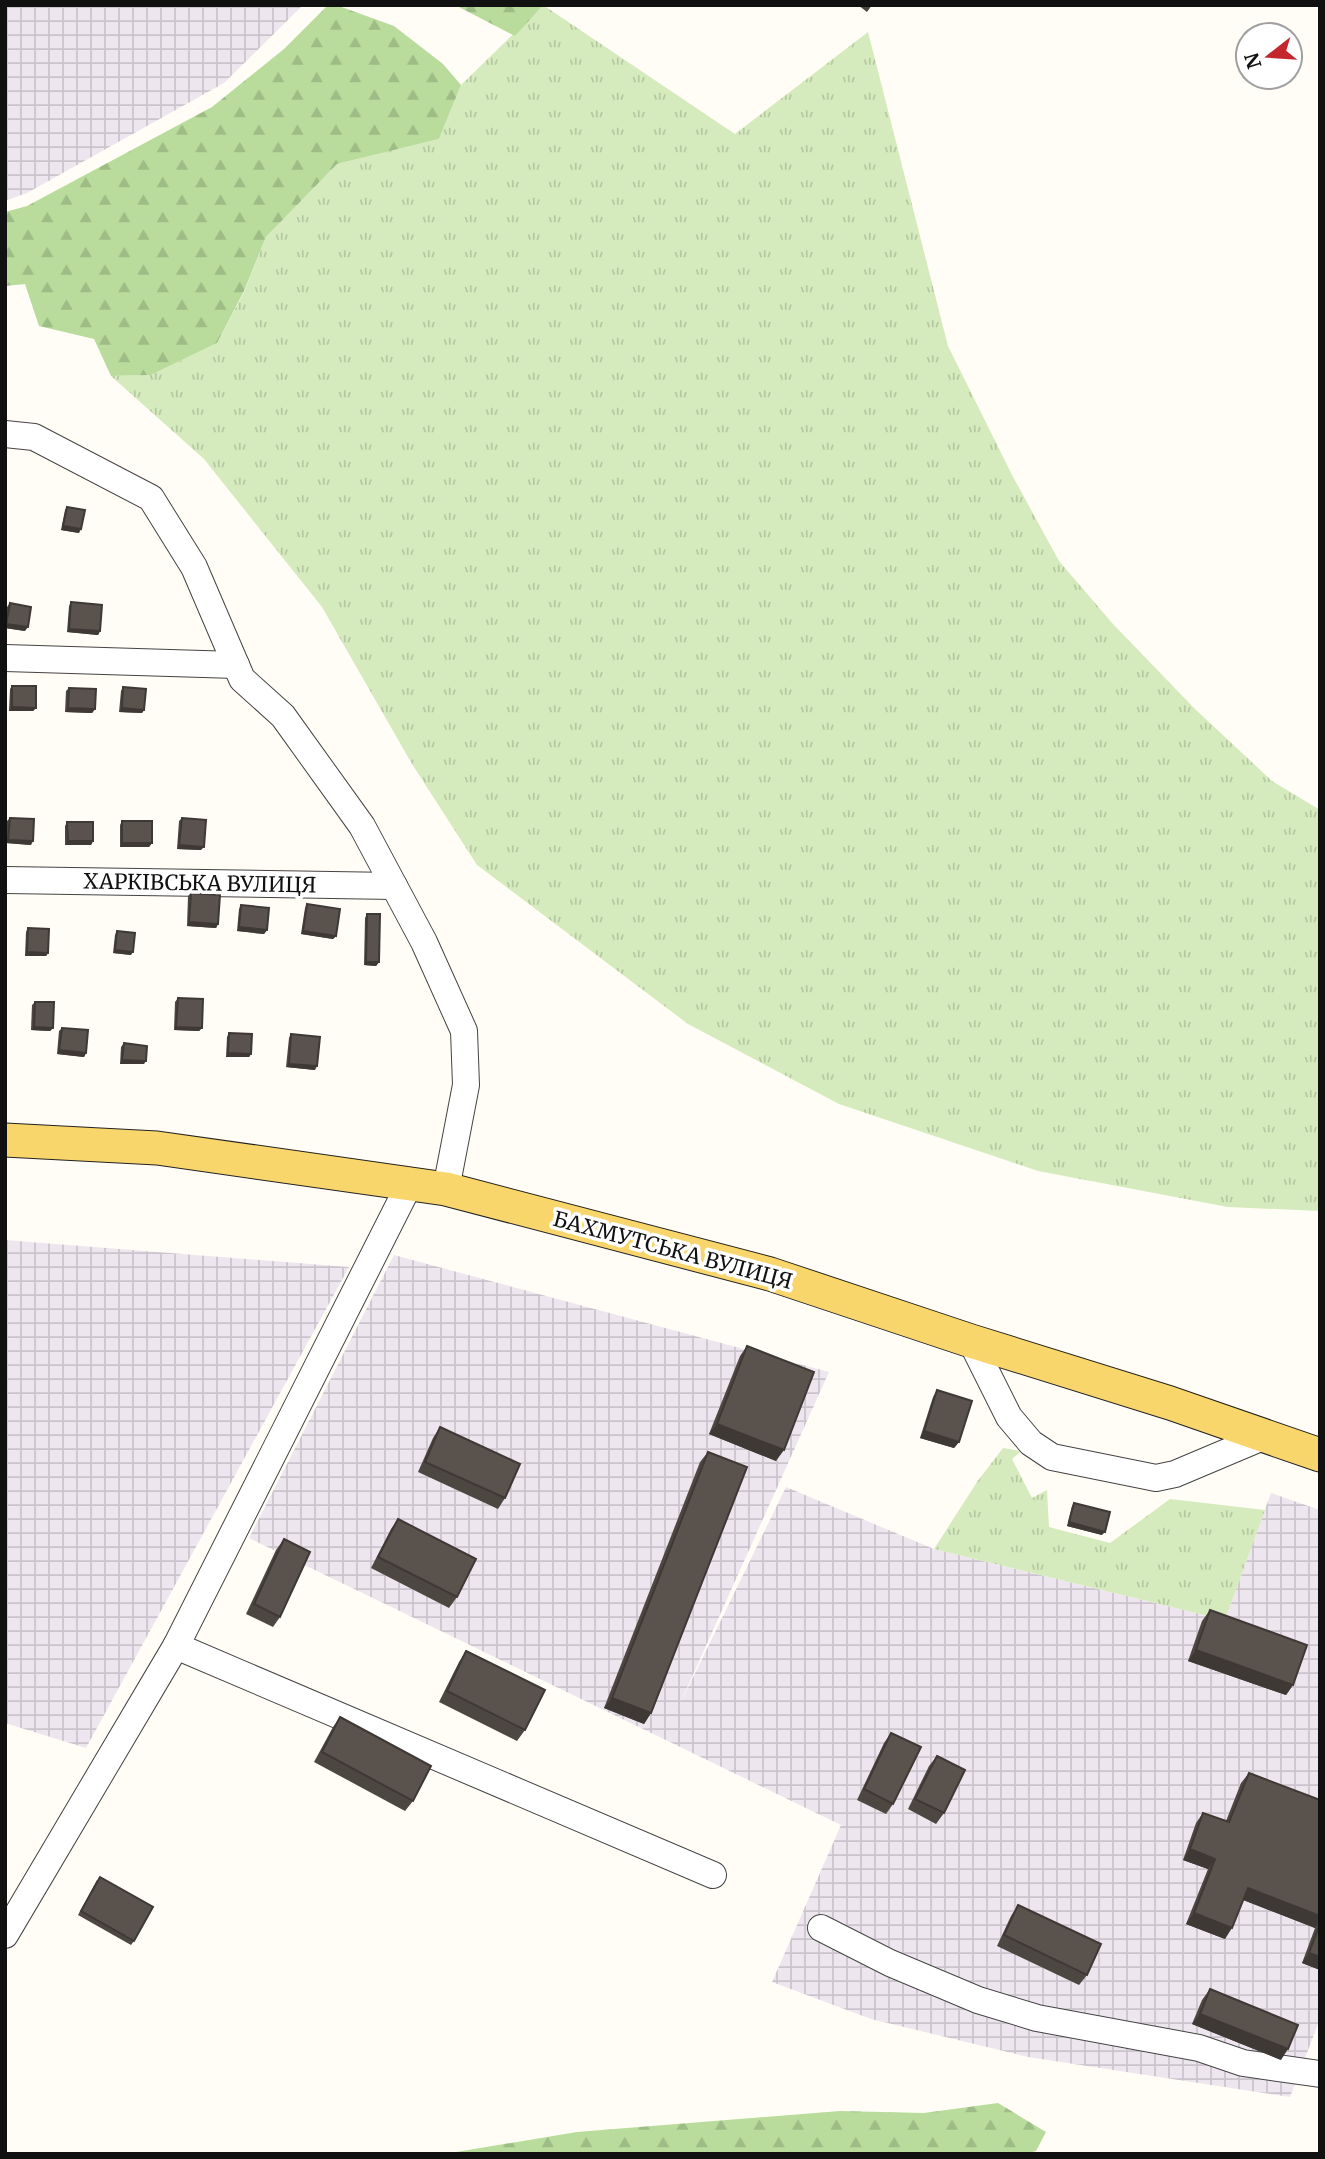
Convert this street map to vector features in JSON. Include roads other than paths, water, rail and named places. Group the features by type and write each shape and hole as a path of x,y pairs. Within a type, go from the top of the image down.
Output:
{"main road":[{"name":"БАХМУТСЬКА ВУЛИЦЯ","path":"5,1140 157,1148 446,1189 770,1273 971,1341 1170,1403 1320,1455"}],"street":[{"path":"5,434 34,437 150,498 194,567 242,679 283,716 362,826 424,942 464,1031 466,1085 446,1189"},
{"path":"5,658 236,665"},
{"name":"ХАРКІВСЬКА ВУЛИЦЯ","path":"5,880 394,886"},
{"path":"5,1935 176,1646 411,1183"},
{"path":"971,1341 1010,1417 1031,1443 1052,1457 1156,1478 1175,1474 1265,1436"},
{"path":"176,1646 713,1875"},
{"path":"821,1928 890,1963 978,2000 1037,2018 1199,2048 1243,2063 1320,2074"}]}
